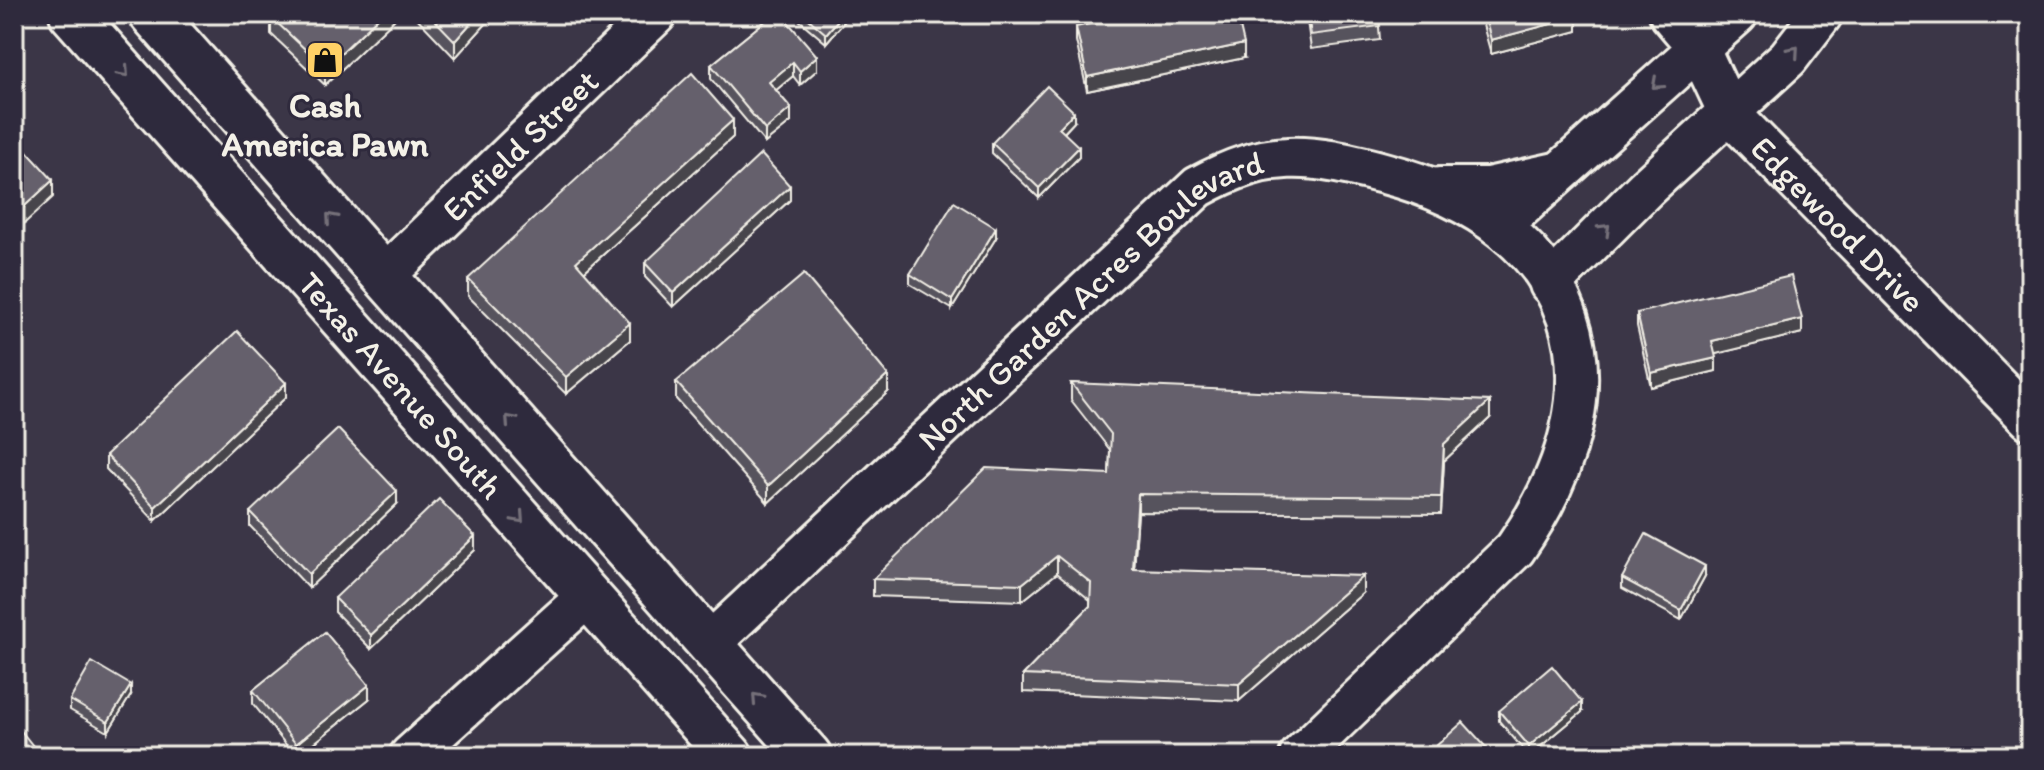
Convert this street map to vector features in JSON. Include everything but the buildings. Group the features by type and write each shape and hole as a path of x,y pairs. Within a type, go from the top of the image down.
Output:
{"main road":[{"name":"Texas Avenue South","path":"72,14 730,756"},
{"name":"Texas Avenue South","path":"152,14 809,756"}],"street":[{"name":"Enfield Street","path":"383,277 656,14"},
{"name":"Edgewood Drive","path":"1670,14 1698,47 1729,113 2030,419"},
{"path":"1300,756 1515,549 1538,516 1571,438 1578,395 1578,350 1565,311 1550,284 1515,238 1560,172 1737,14"},
{"path":"1550,284 1646,188 1788,58 1822,14"},
{"name":"North Garden Acres Boulevard","path":"709,644 1198,187 1236,167 1287,156 1326,157 1439,188 1515,238"},
{"path":"1439,188 1488,188 1560,172"},
{"path":"410,756 588,596"}],"place":[{"name":"Cash America Pawn","path":"325,60"}]}
